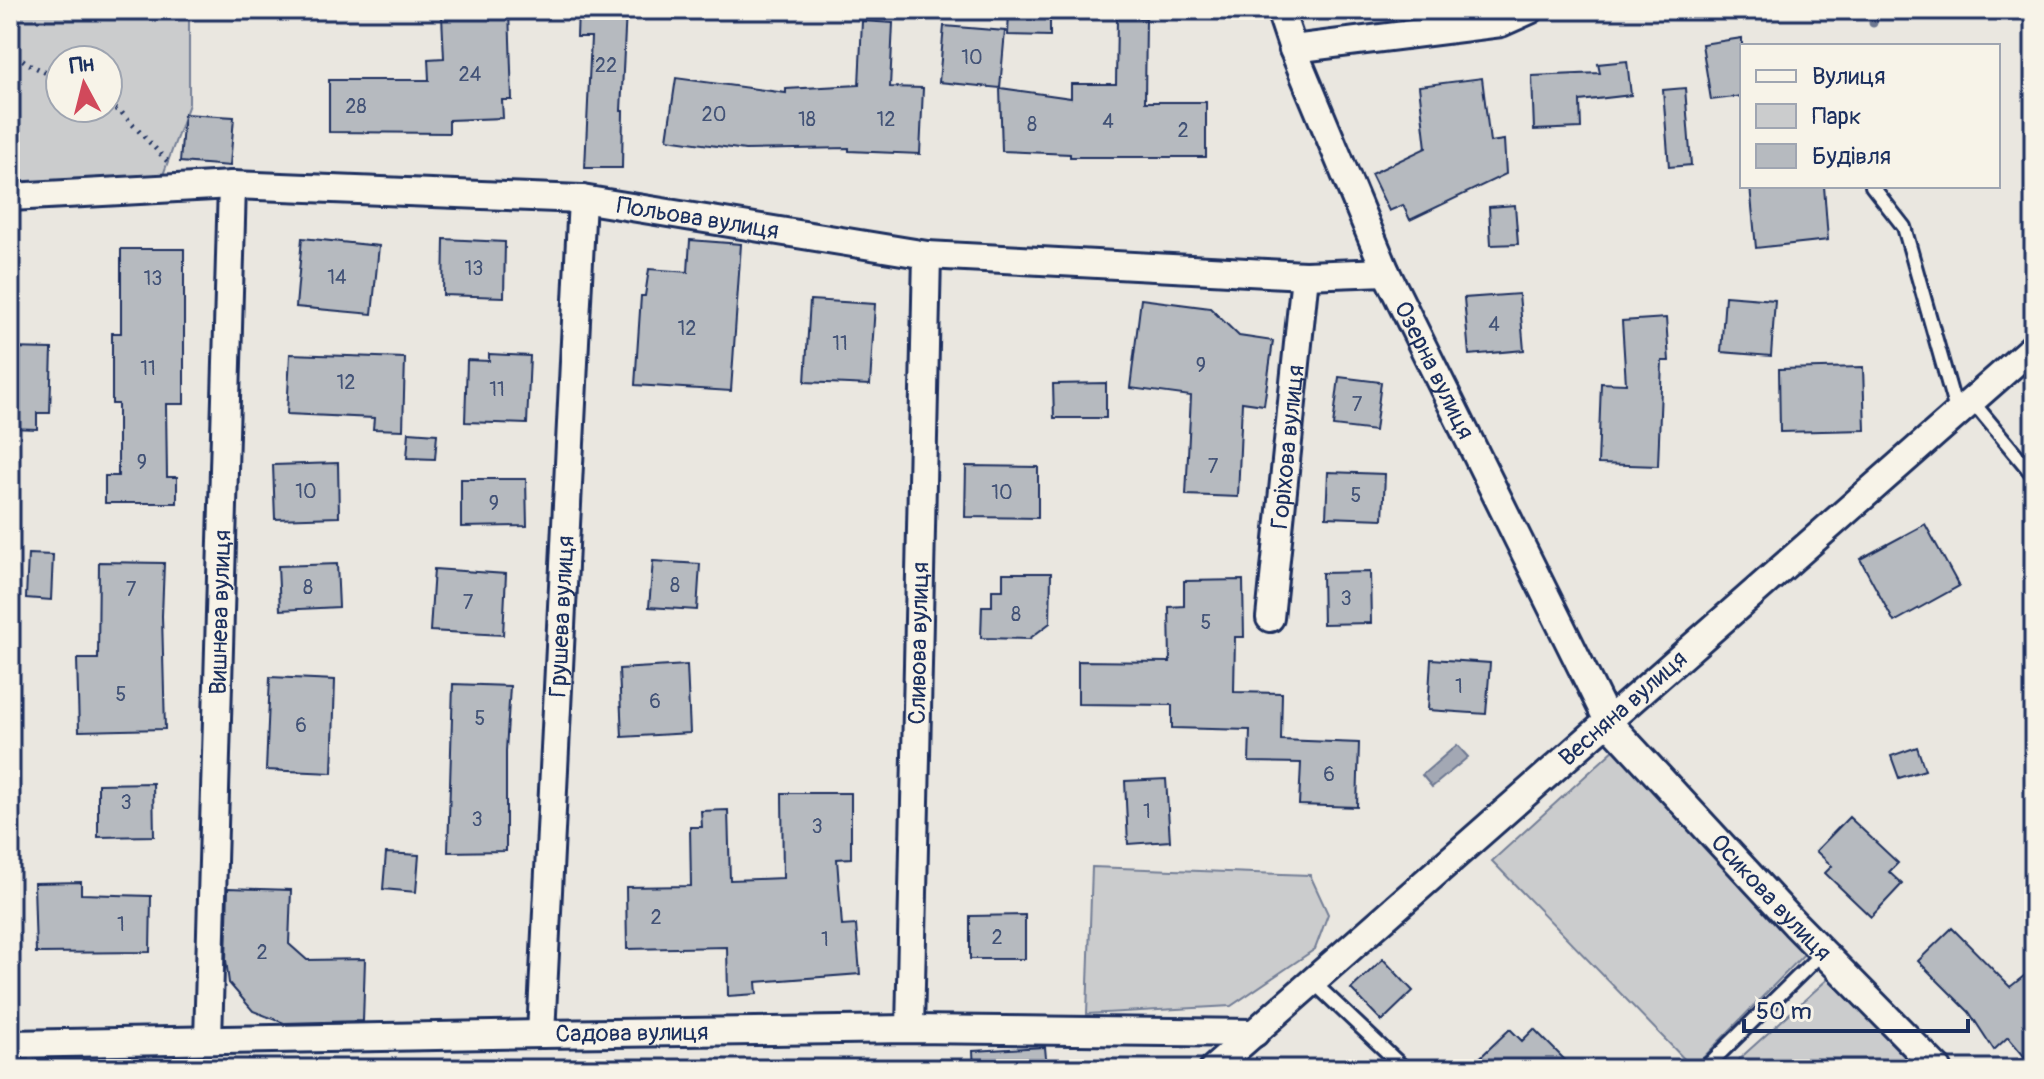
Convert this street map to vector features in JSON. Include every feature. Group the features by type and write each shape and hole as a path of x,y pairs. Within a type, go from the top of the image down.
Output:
{"street":[{"name":"Озерна вулиця","path":"1280,10 1293,49 1386,272 1609,723"},
{"path":"1293,49 1501,23 1530,10"},
{"name":"Польова вулиця","path":"10,197 232,185 582,199 927,255 1305,275 1386,272"},
{"name":"Вишнева вулиця","path":"208,1040 232,185"},
{"name":"Грушева вулиця","path":"541,1034 582,199"},
{"name":"Сливова вулиця","path":"910,1029 927,255"},
{"name":"Горіхова вулиця","path":"1270,618 1305,275"},
{"name":"Весняна вулиця","path":"1213,1069 2034,346"},
{"name":"Осикова вулиця","path":"1609,723 1822,953 1938,1069"},
{"name":"Садова вулиця","path":"10,1044 910,1029 1255,1033"}],"lane":[{"path":"1874,188 1904,227 1964,408 2034,476"},
{"path":"1704,1069 1822,953"},
{"path":"1313,982 1405,1069"}],"path":[{"path":"10,50 44,72"},
{"path":"124,115 174,168"}],"green space":[{"path":"10,10 189,10 189,104 163,175 10,190"},
{"path":"1616,748 1814,944 1693,1068 1492,861"},
{"path":"1092,867 1310,875 1328,914 1315,949 1231,1006 1087,1014"},
{"path":"1829,978 1916,1069 1728,1069"}],"shaded area":[{"path":"1457,745 1468,757 1432,787 1422,775"}],"building":[{"path":"453,10 509,10 512,100 502,100 503,118 449,120 449,133 329,132 329,80 429,80 428,59 444,58 442,16 453,16"},
{"path":"578,10 626,10 621,111 622,168 585,168 591,37 577,37"},
{"path":"1009,10 1050,10 1050,36 1008,35"},
{"path":"1117,18 1146,18 1145,102 1206,102 1206,157 1070,157 1070,154 1002,151 1000,88 1071,98 1071,84 1116,84"},
{"path":"862,21 893,23 890,87 923,88 920,154 849,151 849,148 745,150 667,139 676,78 786,93 786,89 859,85"},
{"path":"944,26 1005,31 1000,88 939,82"},
{"path":"1742,38 1740,96 1711,100 1702,44"},
{"path":"1627,61 1631,95 1580,101 1581,128 1534,130 1532,76 1600,73 1598,64"},
{"path":"1482,78 1490,142 1504,140 1506,174 1410,220 1403,205 1389,211 1371,174 1426,148 1419,86"},
{"path":"1685,88 1691,165 1669,167 1663,90"},
{"path":"184,114 234,117 230,166 180,162"},
{"path":"1750,188 1824,188 1828,240 1756,248"},
{"path":"1515,205 1518,244 1491,245 1489,207"},
{"path":"302,238 379,246 372,314 296,307"},
{"path":"444,239 505,242 504,297 443,295"},
{"path":"690,240 741,244 731,391 635,385 641,296 645,296 649,269 688,272"},
{"path":"121,249 184,249 184,404 166,404 167,477 177,477 177,503 105,503 105,476 118,476 118,404 112,404 112,333 121,333"},
{"path":"1519,294 1524,350 1469,355 1464,298"},
{"path":"1725,296 1775,300 1771,356 1721,352"},
{"path":"1141,299 1210,308 1239,336 1273,341 1264,405 1242,402 1238,497 1186,495 1191,396 1130,388"},
{"path":"810,300 875,304 870,385 805,382"},
{"path":"1666,318 1669,361 1662,361 1658,466 1598,464 1601,383 1626,384 1622,321"},
{"path":"10,348 52,349 50,413 37,413 37,429 10,428"},
{"path":"290,354 405,358 403,430 373,429 374,418 287,414"},
{"path":"489,354 530,356 527,424 465,422 467,360 489,361"},
{"path":"1863,367 1865,430 1780,432 1779,369"},
{"path":"1339,377 1381,382 1375,431 1333,426"},
{"path":"1106,383 1106,418 1054,418 1053,384"},
{"path":"409,432 437,434 435,459 407,458"},
{"path":"338,463 339,517 275,519 273,465"},
{"path":"966,466 1038,467 1038,518 965,517"},
{"path":"1328,472 1385,474 1383,519 1326,517"},
{"path":"461,479 526,479 527,526 461,527"},
{"path":"1925,524 1959,586 1894,622 1860,559"},
{"path":"28,554 53,555 51,600 26,598"},
{"path":"653,561 700,564 697,610 649,607"},
{"path":"99,562 164,563 165,729 79,731 77,659 98,659"},
{"path":"337,564 339,607 280,610 278,566"},
{"path":"434,569 506,574 503,635 430,631"},
{"path":"1370,572 1371,623 1323,624 1322,573"},
{"path":"1003,573 1051,573 1050,623 1029,639 981,638 982,606 992,606 992,590 1003,590"},
{"path":"1243,580 1244,637 1235,637 1234,692 1282,693 1281,740 1359,743 1357,807 1299,805 1301,763 1249,762 1250,730 1172,728 1172,705 1078,704 1078,661 1170,662 1169,607 1184,606 1184,581"},
{"path":"1431,659 1490,663 1486,714 1428,710"},
{"path":"687,665 690,733 622,737 619,669"},
{"path":"270,677 335,680 332,773 266,770"},
{"path":"453,684 510,686 506,751 506,851 448,852"},
{"path":"1917,747 1925,770 1899,778 1891,756"},
{"path":"1166,779 1170,841 1128,844 1125,781"},
{"path":"153,783 154,836 98,837 98,784"},
{"path":"782,793 851,793 851,858 837,859 842,926 856,925 860,974 756,982 757,994 728,996 727,947 627,949 626,887 691,886 690,827 702,827 701,811 728,810 730,880 783,878"},
{"path":"1849,817 1898,863 1889,872 1902,884 1871,917 1825,873 1832,866 1816,851"},
{"path":"386,853 419,855 416,892 383,889"},
{"path":"81,882 81,894 151,896 150,952 36,953 34,883"},
{"path":"228,888 291,890 289,944 307,960 365,959 363,1021 284,1023 253,1011 229,983 226,960"},
{"path":"1025,915 1025,959 970,959 970,916"},
{"path":"1952,928 2010,987 2034,968 2034,1068 2008,1037 1994,1050 1969,1012 1918,961"},
{"path":"1383,959 1413,991 1382,1021 1351,989"},
{"path":"1510,1029 1522,1041 1534,1029 1574,1069 1468,1069"},
{"path":"1045,1047 1047,1069 974,1069 973,1051"}],"waterway":[{"path":"1873,23 1874,10"}]}
